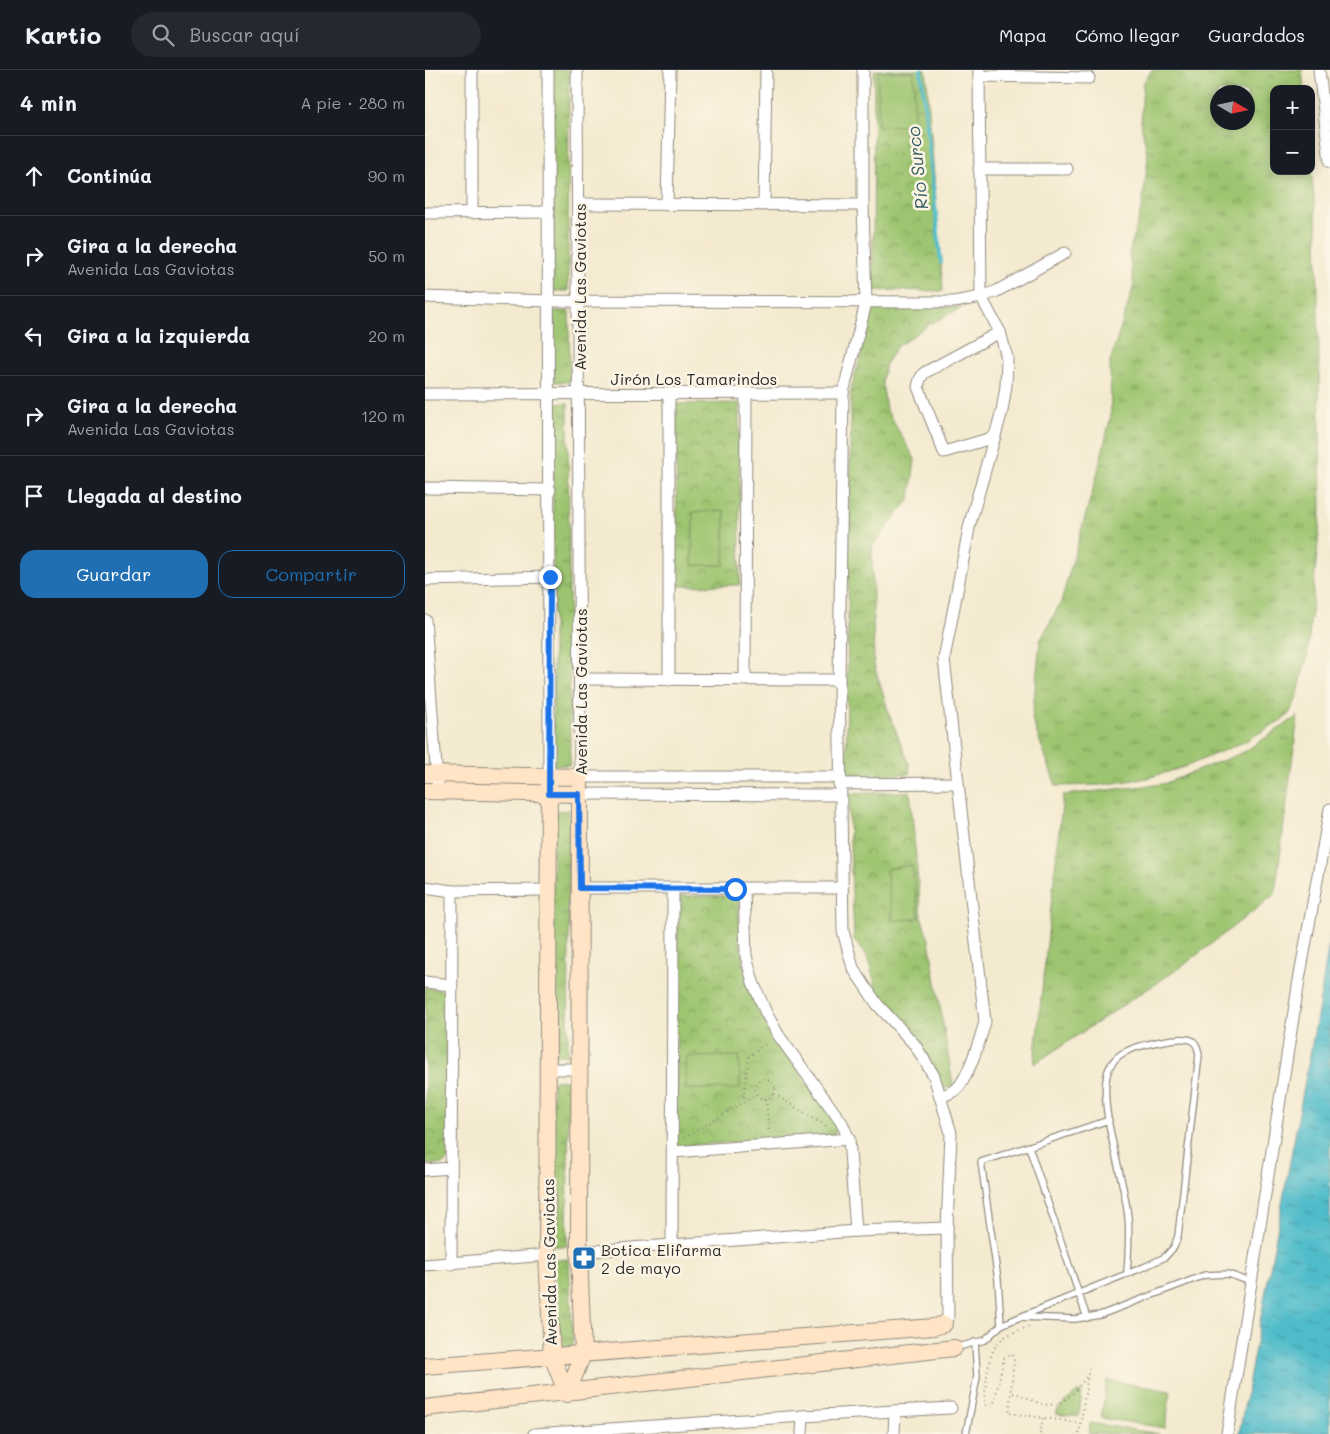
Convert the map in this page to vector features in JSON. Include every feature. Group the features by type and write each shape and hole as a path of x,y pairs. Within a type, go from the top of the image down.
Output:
{"street":[{"path":"472,70 472,213"},
{"name":"Avenida Las Gaviotas","path":"548,70 550,577 547,1255 551,1356 567,1394"},
{"name":"Avenida Las Gaviotas","path":"567,1394 583,1354 579,1252 581,1068 579,794 581,680 577,70"},
{"path":"667,205 670,70"},
{"path":"764,205 766,70"},
{"path":"425,1366 934,1327 944,1324 948,1316 947,1228 951,1133 934,1076 915,1045 877,1004 853,968 843,931 839,785 839,680 843,393 867,303 863,205 863,70"},
{"path":"1319,70 1330,162"},
{"path":"940,1096 956,1090 961,1082 970,1065 985,1022 945,659 970,523 995,437 1006,386 1007,358 1000,332 981,297 979,73 1089,78"},
{"path":"979,169 1067,169"},
{"path":"579,204 863,205"},
{"path":"425,213 549,212"},
{"path":"425,297 550,301 951,302 981,297 997,291 1065,253"},
{"path":"995,437 944,452 919,387 920,379 924,372 1000,332"},
{"name":"Jirón Los Tamarindos","path":"425,394 843,393"},
{"path":"669,394 669,680"},
{"path":"745,680 746,394"},
{"path":"425,488 550,490"},
{"path":"425,580 550,577"},
{"path":"425,620 432,792 579,794 910,782 958,783"},
{"path":"581,680 839,680"},
{"path":"431,775 580,777 839,785"},
{"path":"1227,1434 1299,980 1330,809"},
{"path":"425,887 452,891 549,890"},
{"path":"580,888 745,890 842,888"},
{"path":"672,1244 673,889"},
{"path":"745,890 746,956 753,982 766,1013 779,1036 842,1122 849,1139 857,1231"},
{"path":"451,1264 452,891"},
{"path":"425,982 451,985"},
{"path":"548,1069 581,1068"},
{"path":"673,1152 849,1139"},
{"path":"425,1170 451,1168"},
{"path":"579,1252 857,1231 947,1228"},
{"path":"425,1265 547,1255"},
{"path":"425,1408 567,1394 954,1348"},
{"path":"534,1434 951,1408"},
{"path":"894,1434 895,1411"},
{"path":"802,1434 803,1416"}],"lane":[{"path":"954,1348 985,1340 1001,1325 1127,1274 1165,1257 1174,1247 1178,1236 1199,1055 1197,1045 1192,1040 1179,1038 1159,1041 1124,1052 1108,1070 1106,1083 1109,1120 1128,1216 1127,1274"},
{"path":"1001,1325 998,1280 981,1162 1109,1120"},
{"path":"1029,1147 1087,1318"},
{"path":"1021,1317 1075,1320 1087,1318 1112,1311 1205,1274 1229,1274 1251,1282"},
{"path":"966,1434 977,1377 975,1342"}],"path":[{"path":"743,1102 749,1056 771,1040"},
{"path":"757,1094 757,1083 763,1079 774,1083 774,1094"},
{"path":"679,1140 757,1094"},
{"path":"757,1094 766,1099"},
{"path":"766,1099 774,1094"},
{"path":"774,1094 831,1129"},
{"path":"766,1099 769,1135"},
{"path":"1035,1326 1009,1332 993,1348 989,1360 985,1404 988,1406 994,1403 1004,1358 1010,1354 1014,1359 1009,1413 1080,1423"},
{"path":"1079,1434 1089,1368"},
{"path":"1012,1393 1020,1394 1047,1406 1058,1405 1070,1397 1087,1376"},
{"path":"1041,1434 1043,1418"}],"green space":[{"path":"553,70 569,70 568,291 553,291"},
{"path":"874,70 926,70 943,291 873,290"},
{"path":"1152,70 1302,70 1304,85 1270,85 1270,175 1312,175 1317,229 1321,511 1307,658 1296,700 1288,716 1244,742 1187,766 1148,778 1100,785 1056,786 1032,719 1040,641 1061,602 1097,475 1111,415 1110,362 1134,285 1129,254 1142,207 1148,158 1141,123 1143,83"},
{"path":"878,72 914,72 914,125 878,126"},
{"path":"870,307 963,307 930,324 896,347 886,363 882,381 886,409 915,459 910,499 872,546 874,665 890,716 910,766 909,774 846,775 851,389 861,355"},
{"path":"553,311 569,311 570,382 554,382"},
{"path":"568,403 570,765 553,766 553,404"},
{"path":"739,403 740,585 677,586 676,404"},
{"path":"725,511 724,565 692,565 693,512"},
{"path":"1298,716 1275,894 1184,965 1034,1064 1063,795 1163,784 1244,752"},
{"path":"910,791 921,916 929,940 953,1085 942,1089 917,1043 878,993 866,954 854,940 848,794"},
{"path":"570,810 568,1055 553,1055 553,811"},
{"path":"912,865 919,918 893,921 886,869"},
{"path":"680,896 738,896 740,941 745,975 755,1003 773,1036 835,1120 836,1132 831,1136 680,1146 676,1143 677,898"},
{"path":"425,987 441,990 446,994 448,1160 443,1164 425,1165"},
{"path":"739,1056 740,1089 686,1089 686,1057"},
{"path":"569,1080 567,1246 552,1246 553,1081"},
{"path":"569,1259 573,1346 558,1346 555,1260"},
{"path":"1107,1380 1171,1391 1165,1428 1101,1418"},
{"path":"1077,1392 1082,1392 1079,1417 1056,1414 1058,1409"},
{"path":"1090,1423 1159,1434 1089,1434"}],"water":[{"path":"1330,936 1330,1434 1239,1434 1319,1006"}],"waterway":[{"name":"Río Surco","path":"921,70 941,263"}],"place":[{"name":"Botica Elifarma 2 de mayo","path":"584,1258"}],"route":[{"path":"550,577 549,794 579,794 580,888 735,889"}]}
